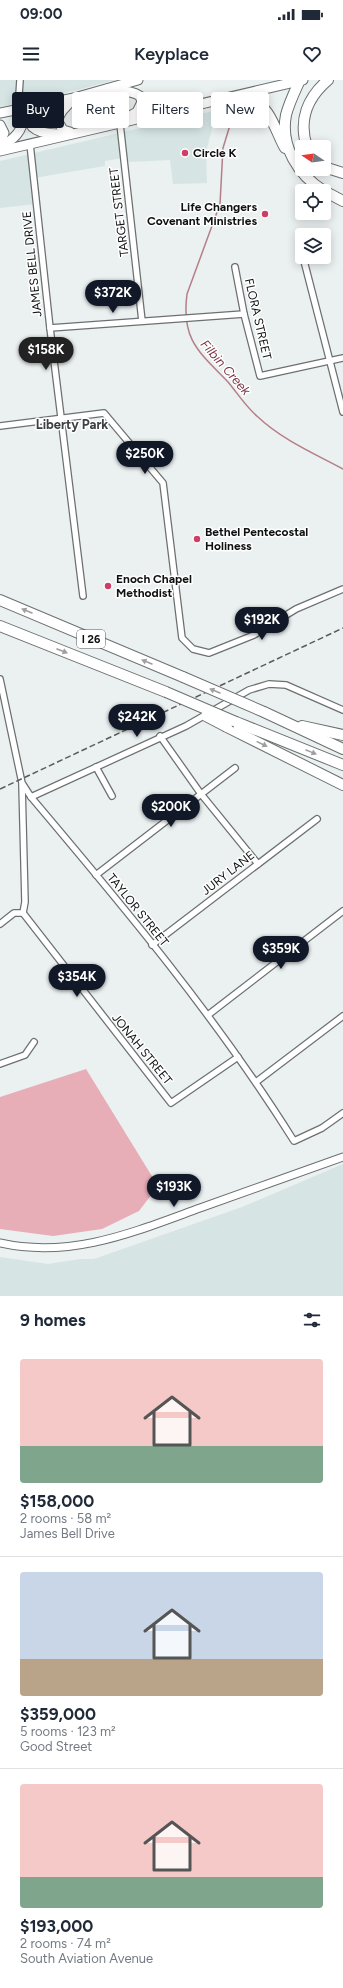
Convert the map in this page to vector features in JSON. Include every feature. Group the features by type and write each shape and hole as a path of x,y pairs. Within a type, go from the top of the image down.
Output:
{"highway":[{"path":"293,160 286,137 286,116 301,80"},
{"path":"306,140 303,124 306,108 315,93 328,80"},
{"path":"269,117 293,160 308,179 315,184"},
{"path":"331,169 343,173"},
{"path":"331,195 343,201"},
{"name":"I 26","path":"0,600 264,712 343,749"},
{"name":"I 26","path":"0,626 166,692 232,725"},
{"path":"287,722 343,736"},
{"path":"232,725 343,765"},
{"path":"232,725 343,785"},
{"path":"312,728 343,740"}],"main road":[{"path":"95,92 138,80"},
{"path":"252,92 301,80"},
{"path":"106,89 117,92 129,91 140,96 142,102 137,112 129,115"},
{"path":"72,100 62,111 57,120 63,130 75,134"},
{"path":"129,122 211,102"},
{"path":"0,113 12,110"},
{"path":"0,125 4,133 0,142"},
{"path":"0,146 13,139 21,128"},
{"path":"33,128 47,133 75,134"},
{"path":"0,151 102,128"}],"street":[{"path":"19,92 20,80"},
{"name":"TARGET STREET","path":"120,128 142,321"},
{"name":"JAMES BELL DRIVE","path":"30,144 50,328 83,596"},
{"path":"305,264 343,412"},
{"name":"FLORA STREET","path":"235,267 244,314 260,376 330,361"},
{"path":"50,328 244,314"},
{"path":"330,361 343,358"},
{"path":"0,426 104,413 163,483 182,638 193,649 210,653 241,641 296,609 343,589"},
{"name":"TAYLOR STREET","path":"0,679 22,783 31,797 96,875 208,1015 256,1082 294,1141 322,1128 343,1113"},
{"path":"31,797 160,736 186,726 249,690 269,684 286,685 343,710"},
{"path":"160,736 201,794 258,864"},
{"path":"96,767 112,796"},
{"path":"96,875 235,768"},
{"path":"0,924 14,914 23,914 25,902 22,783"},
{"name":"JURY LANE","path":"152,945 317,819"},
{"path":"208,1015 343,911"},
{"name":"JONAH STREET","path":"23,914 171,1103 238,1056"},
{"path":"256,1082 343,1016"},
{"path":"0,1064 25,1055 34,1042"},
{"path":"0,1243 25,1247 58,1248 108,1240 343,1157"}],"shaded area":[{"path":"0,80 116,80 64,93 12,92 12,106 0,109"},
{"path":"211,111 211,128 212,128 206,152 207,183 173,184 170,160 130,162 123,158 105,161 105,166 34,178 36,204 0,208 0,161 140,128 203,128 203,113"},
{"path":"86,1069 158,1186 139,1211 102,1229 53,1236 0,1229 0,1097"},
{"path":"343,1164 343,1296 0,1296 0,1257 48,1264 80,1259 94,1259 242,1207"}],"waterway":[{"name":"Filbin Creek","path":"229,128 223,148 220,204 187,294 186,310 190,334 194,344 201,353 228,382 246,405 267,425 310,452 343,469"}],"railway":[{"path":"0,789 343,628"}],"place":[{"name":"Circle K","path":"185,153"},
{"name":"Life Changers Covenant Ministries","path":"265,214"},
{"name":"Bethel Pentecostal Holiness","path":"197,539"},
{"name":"Enoch Chapel Methodist","path":"108,586"}],"district":[{"name":"Liberty Park","path":"72,424"}]}
